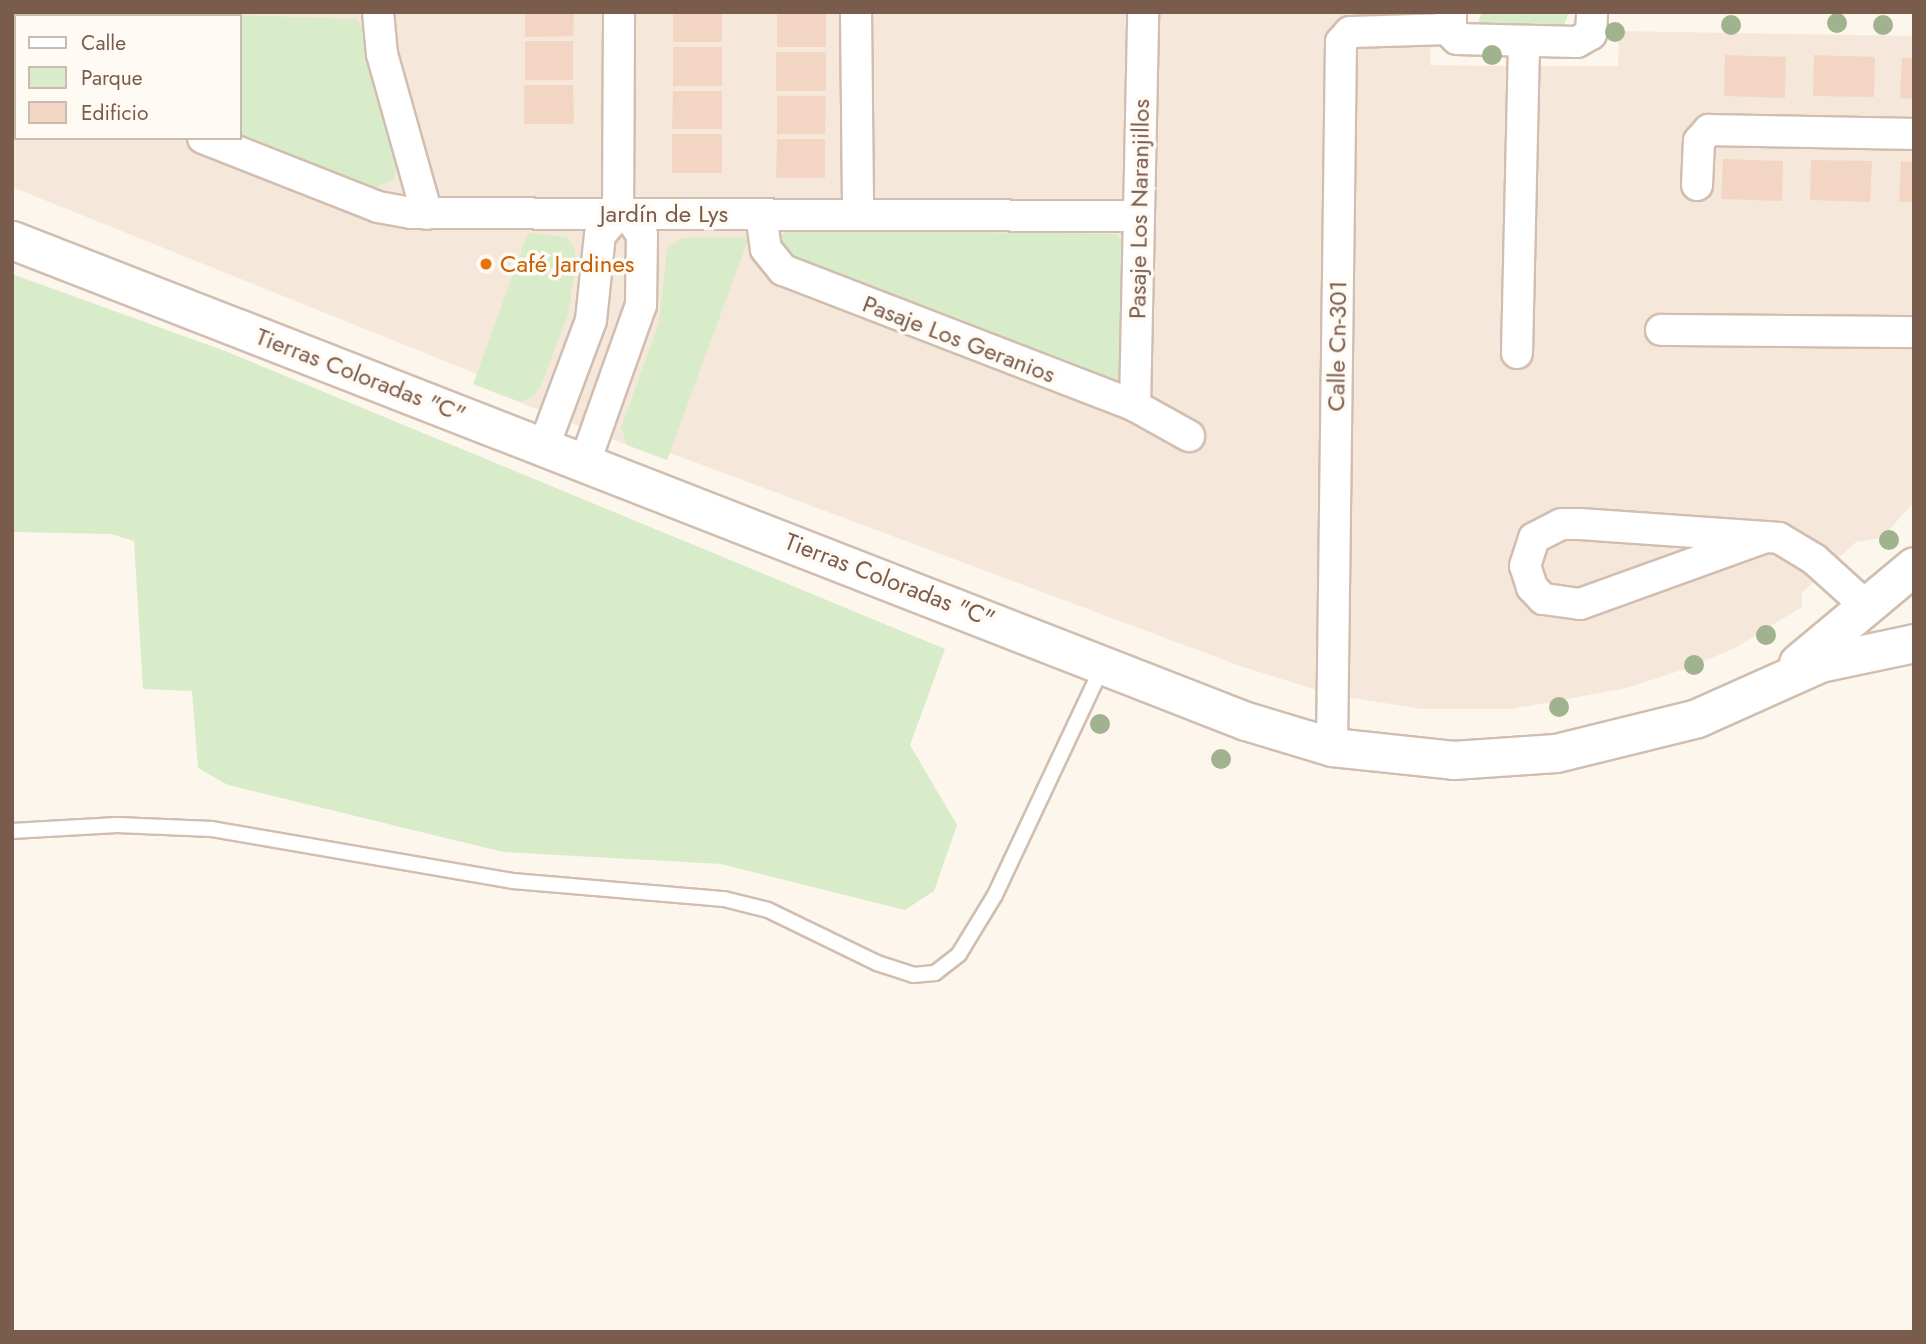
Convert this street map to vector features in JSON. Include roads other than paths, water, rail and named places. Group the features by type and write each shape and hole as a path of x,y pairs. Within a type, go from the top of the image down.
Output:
{"street":[{"path":"378,12 382,54 427,214"},
{"path":"544,446 590,320 600,235 618,214 619,12"},
{"path":"856,12 858,215"},
{"name":"Pasaje Los Naranjillos","path":"1135,406 1143,12"},
{"name":"Calle Cn-301","path":"1332,747 1341,42 1350,32 1444,25 1454,37 1461,39 1583,41 1591,34 1592,12"},
{"path":"1517,353 1524,41"},
{"path":"1697,185 1699,141 1709,130 1914,134"},
{"name":"Jardín de Lys","path":"209,140 378,206 427,214 1139,216"},
{"path":"584,462 641,305 642,235 632,220 618,214"},
{"name":"Pasaje Los Geranios","path":"761,215 766,249 774,261 794,275 1135,406 1189,436"},
{"name":"Tierras Coloradas \"C\"","path":"12,240 1104,663 1246,721 1332,747 1453,760 1556,753 1698,718 1784,675 1857,652 1914,643"},
{"path":"1661,330 1914,332"},
{"path":"1766,537 1580,604 1543,599 1532,587 1525,566 1534,538 1562,524 1766,537 1802,550 1866,606 1914,638"},
{"name":"Tierras Coloradas \"C\"","path":"1784,675 1914,566"}],"lane":[{"path":"12,831 117,825 212,829 513,881 724,899 768,910 877,962 913,975 935,973 959,954 995,895 1104,663"}],"place":[{"name":"Café Jardines","path":"486,264"}]}
